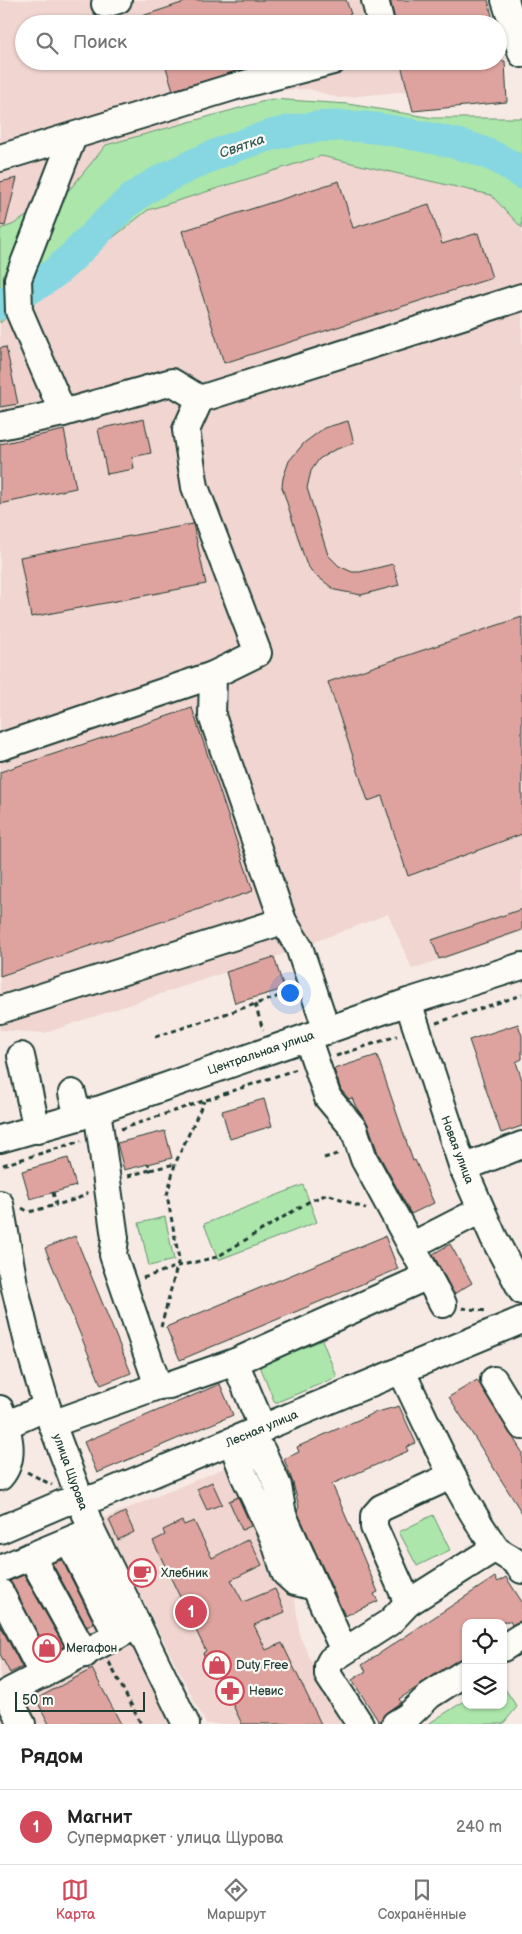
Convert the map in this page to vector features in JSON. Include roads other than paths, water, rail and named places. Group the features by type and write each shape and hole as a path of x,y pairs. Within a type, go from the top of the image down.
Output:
{"street":[{"path":"374,0 378,15"},
{"path":"505,0 522,54"},
{"path":"0,158 233,88 300,70"},
{"path":"63,413 19,311 18,279 73,137"},
{"path":"0,747 213,675 258,653 195,487 186,430 200,399 522,297"},
{"path":"0,426 63,413 172,382 200,399"},
{"path":"213,675 212,716 283,921 299,947 312,986 317,1034 316,1063 328,1098 354,1130 364,1159 443,1304"},
{"path":"0,1010 283,921"},
{"name":"Центральная улица","path":"0,1139 37,1130 87,1114 408,1002 522,966"},
{"name":"Новая улица","path":"408,1002 463,1168 481,1210 522,1291"},
{"path":"21,1056 37,1130"},
{"path":"87,1114 115,1238 113,1255 158,1386"},
{"path":"463,1168 522,1145"},
{"name":"улица Щурова","path":"9,1205 7,1284 50,1416 80,1500 80,1536 110,1640 186,1724"},
{"path":"411,1246 481,1210"},
{"path":"3,1473 10,1452 3,1417 50,1416 158,1386 169,1385 235,1362 428,1276"},
{"name":"Лесная улица","path":"0,1530 63,1503 97,1497 235,1451 263,1428 522,1320"},
{"path":"235,1362 263,1428"},
{"path":"360,1724 328,1675 328,1666 331,1660 390,1622 408,1603 514,1559 451,1476 401,1370"},
{"path":"494,1380 522,1426"},
{"path":"235,1451 262,1451 278,1486 283,1515 344,1651"},
{"path":"408,1603 374,1527 374,1516 381,1508 451,1476"},
{"path":"0,1569 80,1536"},
{"path":"22,1724 3,1693 43,1675 110,1640 31,1556"},
{"path":"0,1592 43,1675"},
{"path":"507,1645 522,1636"},
{"path":"395,1724 408,1716 430,1695 462,1675"}],"waterway":[{"name":"Святка","path":"0,304 35,286 58,270 121,208 146,189 194,164 248,142 274,134 325,126 380,129 469,147 497,158 522,174"}],"place":[{"name":"Хлебник","path":"142,1573"},
{"name":"Магнит","path":"191,1612"},
{"name":"Мегафон","path":"47,1648"},
{"name":"Duty Free","path":"217,1665"},
{"name":"Невис","path":"230,1691"}]}
